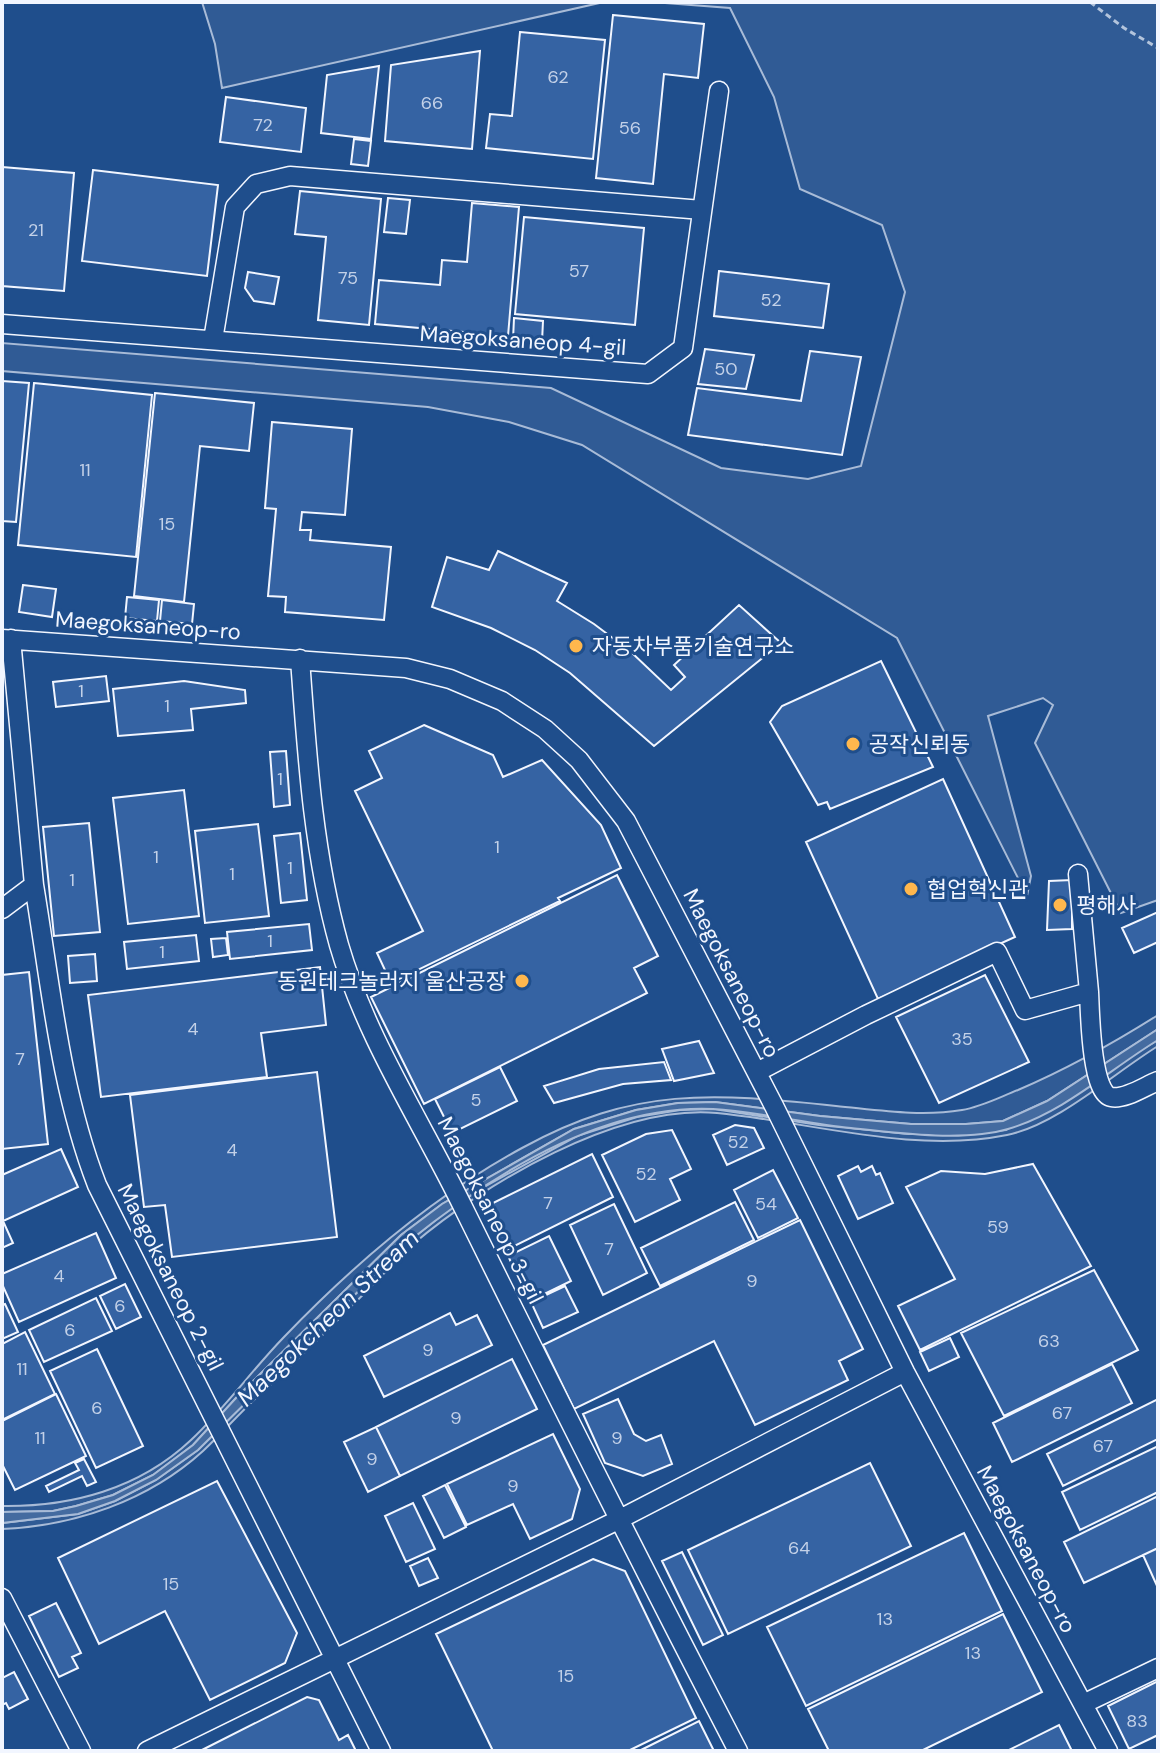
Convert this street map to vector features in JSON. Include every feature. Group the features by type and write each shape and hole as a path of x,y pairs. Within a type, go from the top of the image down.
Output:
{"street":[{"name":"Maegoksaneop 4-gil","path":"2,324 648,374 683,348 719,91"},
{"path":"213,340 235,207 256,184 290,176 702,210"},
{"name":"Maegoksaneop-ro","path":"6,639 406,668 450,679 502,701 545,729 579,760 626,821 757,1072 905,1372 1108,1751"},
{"name":"Maegoksaneop 2-gil","path":"6,639 34,885 63,1068 79,1138 97,1185 381,1751"},
{"name":"Maegoksaneop 3-gil","path":"300,659 313,807 323,871 340,948 357,1001 738,1751"},
{"path":"1078,874 1099,1087 1110,1097 1118,1097 1158,1081"},
{"path":"2,909 34,885"},
{"path":"757,1072 997,952 1025,1010 1089,992"},
{"path":"147,1751 618,1520 905,1372"},
{"path":"2,1598 81,1751"},
{"path":"1083,1704 1158,1668"}],"path":[{"path":"1090,2 1158,48"}],"shaded area":[{"path":"202,2 604,2 222,88 215,44"},
{"path":"652,2 1158,2 1158,900 1121,913 1035,743 1053,705 1043,698 988,716 1031,876 1027,896 897,638 582,445 509,422 428,407 2,371 2,343 551,388 721,468 808,479 861,466 905,292 882,225 800,189 774,97 730,8"},
{"path":"1158,1015 1158,1029 1047,1101 1003,1121 911,1124 715,1102 678,1103 636,1110 574,1129 442,1204 401,1235 236,1398 193,1445 153,1475 113,1495 76,1506 53,1511 2,1512 2,1506 53,1503 103,1492 127,1483 171,1457 203,1428 311,1310 396,1233 489,1167 563,1128 601,1113 638,1104 712,1097 915,1113 962,1110 990,1102 1054,1074"},
{"path":"1158,1040 1158,1046 1065,1110 1046,1121 1007,1135 971,1140 898,1139 717,1113 678,1114 638,1121 596,1134 514,1174 442,1221 412,1245 315,1343 182,1469 109,1508 56,1523 2,1529 2,1523 78,1514 115,1501 156,1480 198,1450 408,1242 482,1188 577,1136 637,1117 680,1110 714,1109 819,1125 909,1134 1006,1130"}],"water":[{"name":"Maegokcheon Stream","path":"1158,1029 1158,1040 1067,1102 1028,1122 990,1133 951,1136 909,1134 713,1109 672,1111 631,1118 550,1148 475,1192 408,1242 198,1450 156,1480 115,1501 78,1514 2,1523 2,1512 53,1511 76,1506 113,1495 153,1475 193,1445 236,1398 401,1235 442,1204 574,1129 636,1110 678,1103 715,1102 911,1124 1003,1121 1047,1101"}],"building":[{"path":"613,15 704,24 698,78 664,74 653,184 596,178"},
{"path":"520,32 605,40 593,159 486,148 490,114 512,116"},
{"path":"480,51 472,149 385,141 391,65"},
{"path":"379,66 371,139 321,133 327,75"},
{"path":"226,97 306,108 301,152 220,142"},
{"path":"354,139 371,141 368,166 351,164"},
{"path":"2,167 74,173 64,291 2,286"},
{"path":"93,170 218,185 207,276 82,261"},
{"path":"300,191 381,199 369,325 318,320 326,237 295,234"},
{"path":"388,198 410,200 406,234 384,232"},
{"path":"472,203 519,207 508,336 375,324 379,280 440,285 442,260 467,262"},
{"path":"524,217 644,228 635,325 515,314"},
{"path":"719,271 829,284 823,328 714,316"},
{"path":"248,272 279,277 274,304 254,301 245,288"},
{"path":"514,318 543,321 542,342 513,340"},
{"path":"705,349 754,355 746,389 698,384"},
{"path":"810,351 861,357 842,455 688,435 697,388 801,401"},
{"path":"2,381 29,383 16,522 2,521"},
{"path":"34,383 152,395 136,557 18,545"},
{"path":"155,393 254,403 249,451 200,446 184,602 134,596"},
{"path":"272,422 352,429 345,515 302,512 300,530 311,530 310,540 391,547 384,620 285,612 286,597 268,596 276,509 265,508"},
{"name":"자동차부품기술연구소","path":"498,551 567,583 557,601 630,651 671,690 685,677 674,665 739,605 781,643 654,746 570,673 535,650 491,628 432,607 447,557 489,570"},
{"path":"23,585 56,589 52,617 19,612"},
{"path":"127,597 159,600 157,621 125,618"},
{"path":"162,600 194,604 192,624 160,621"},
{"name":"공작신뢰동","path":"881,661 933,767 830,809 827,802 818,805 770,722 782,706"},
{"path":"106,676 109,701 56,707 53,682"},
{"path":"184,681 245,690 246,703 191,709 193,730 118,736 113,689"},
{"path":"424,725 493,755 503,777 542,760 601,825 621,868 391,983 377,953 423,931 355,791 382,778 369,751"},
{"path":"286,751 290,805 274,807 270,752"},
{"name":"협업혁신관","path":"943,779 1015,937 878,999 806,842"},
{"path":"184,790 199,916 128,924 113,798"},
{"path":"89,823 100,932 54,936 43,827"},
{"path":"258,824 269,916 205,923 195,831"},
{"path":"300,833 307,900 281,903 274,836"},
{"name":"동원테크놀러지 울산공장","path":"617,875 658,956 634,968 647,993 424,1104 371,997"},
{"name":"평해사","path":"1072,880 1072,929 1047,930 1049,881"},
{"path":"1158,912 1158,942 1134,953 1122,928"},
{"path":"309,924 312,950 230,959 227,932"},
{"path":"196,935 199,961 127,969 124,942"},
{"path":"226,938 228,955 213,957 211,939"},
{"path":"95,954 97,981 70,983 68,956"},
{"path":"320,967 326,1025 261,1033 267,1077 101,1097 88,995"},
{"path":"29,972 48,1144 2,1149 2,975"},
{"path":"985,975 1029,1062 939,1103 896,1017"},
{"path":"699,1041 714,1073 674,1081 662,1049"},
{"path":"664,1062 671,1080 623,1084 554,1103 544,1086 599,1069"},
{"path":"500,1067 517,1101 452,1133 435,1099"},
{"path":"317,1072 337,1237 172,1257 165,1205 144,1207 130,1095"},
{"path":"735,1125 754,1128 764,1148 727,1165 713,1135"},
{"path":"672,1130 691,1169 670,1179 680,1200 635,1222 602,1155 646,1134"},
{"path":"61,1149 78,1187 3,1221 13,1243 2,1248 2,1175"},
{"path":"592,1154 613,1197 504,1251 483,1208"},
{"path":"1033,1164 1091,1266 920,1350 898,1306 955,1279 906,1187 941,1171 985,1174"},
{"path":"858,1166 861,1172 872,1166 876,1175 880,1173 893,1203 858,1219 838,1176"},
{"path":"773,1170 798,1218 758,1238 734,1190"},
{"path":"735,1202 754,1240 660,1286 641,1248"},
{"path":"614,1204 647,1273 603,1295 570,1225"},
{"path":"800,1220 863,1349 839,1361 848,1380 755,1425 714,1341 574,1409 543,1345"},
{"path":"96,1233 116,1278 19,1322 2,1284 2,1274"},
{"path":"549,1236 571,1281 530,1301 508,1256"},
{"path":"1094,1270 1138,1350 1004,1416 961,1333"},
{"path":"125,1284 141,1317 116,1329 100,1296"},
{"path":"565,1286 578,1312 543,1328 531,1302"},
{"path":"96,1298 112,1331 44,1362 29,1330"},
{"path":"5,1304 18,1332 2,1339 2,1305"},
{"path":"450,1313 456,1325 477,1315 492,1345 384,1397 364,1356"},
{"path":"25,1332 55,1394 2,1420 2,1344"},
{"path":"950,1338 959,1357 929,1371 920,1352"},
{"path":"97,1349 143,1446 96,1468 50,1371"},
{"path":"512,1359 537,1409 400,1476 376,1427"},
{"path":"1112,1364 1132,1403 1012,1462 993,1423"},
{"path":"56,1394 86,1456 15,1490 2,1464 2,1421"},
{"path":"618,1399 634,1434 646,1441 661,1435 672,1464 643,1476 605,1463 583,1414"},
{"path":"1158,1399 1158,1439 1063,1486 1047,1454"},
{"path":"376,1427 400,1476 368,1492 344,1442"},
{"path":"553,1434 580,1489 572,1519 530,1539 513,1504 467,1525 447,1484"},
{"path":"1158,1446 1158,1492 1080,1530 1062,1492"},
{"path":"84,1459 96,1482 87,1486 82,1476 49,1492 46,1486 79,1470 75,1463"},
{"path":"870,1463 911,1546 728,1634 688,1550"},
{"path":"217,1481 297,1633 285,1663 210,1700 165,1611 99,1644 58,1558"},
{"path":"445,1485 466,1527 444,1538 423,1496"},
{"path":"1158,1496 1158,1548 1084,1583 1064,1542"},
{"path":"413,1503 435,1549 406,1562 385,1516"},
{"path":"964,1533 1002,1611 806,1706 767,1627"},
{"path":"1158,1548 1158,1588 1143,1555"},
{"path":"682,1552 723,1635 703,1645 662,1561"},
{"path":"428,1558 438,1578 419,1586 410,1566"},
{"path":"593,1559 625,1571 696,1718 628,1751 493,1751 436,1634"},
{"path":"56,1603 81,1653 72,1657 78,1668 59,1677 29,1616"},
{"path":"1003,1614 1042,1692 921,1751 829,1751 808,1709"},
{"path":"14,1672 28,1699 9,1709 6,1703 2,1705 2,1678"},
{"path":"1158,1681 1158,1735 1129,1749 1108,1706"},
{"path":"307,1697 319,1700 339,1740 348,1735 356,1751 200,1751"},
{"path":"699,1721 714,1751 639,1751"},
{"path":"1059,1725 1072,1751 1007,1751"}],"place":[{"name":"자동차부품기술연구소","path":"576,646"},
{"name":"공작신뢰동","path":"853,744"},
{"name":"협업혁신관","path":"911,889"},
{"name":"평해사","path":"1060,905"},
{"name":"동원테크놀러지 울산공장","path":"522,981"}]}
